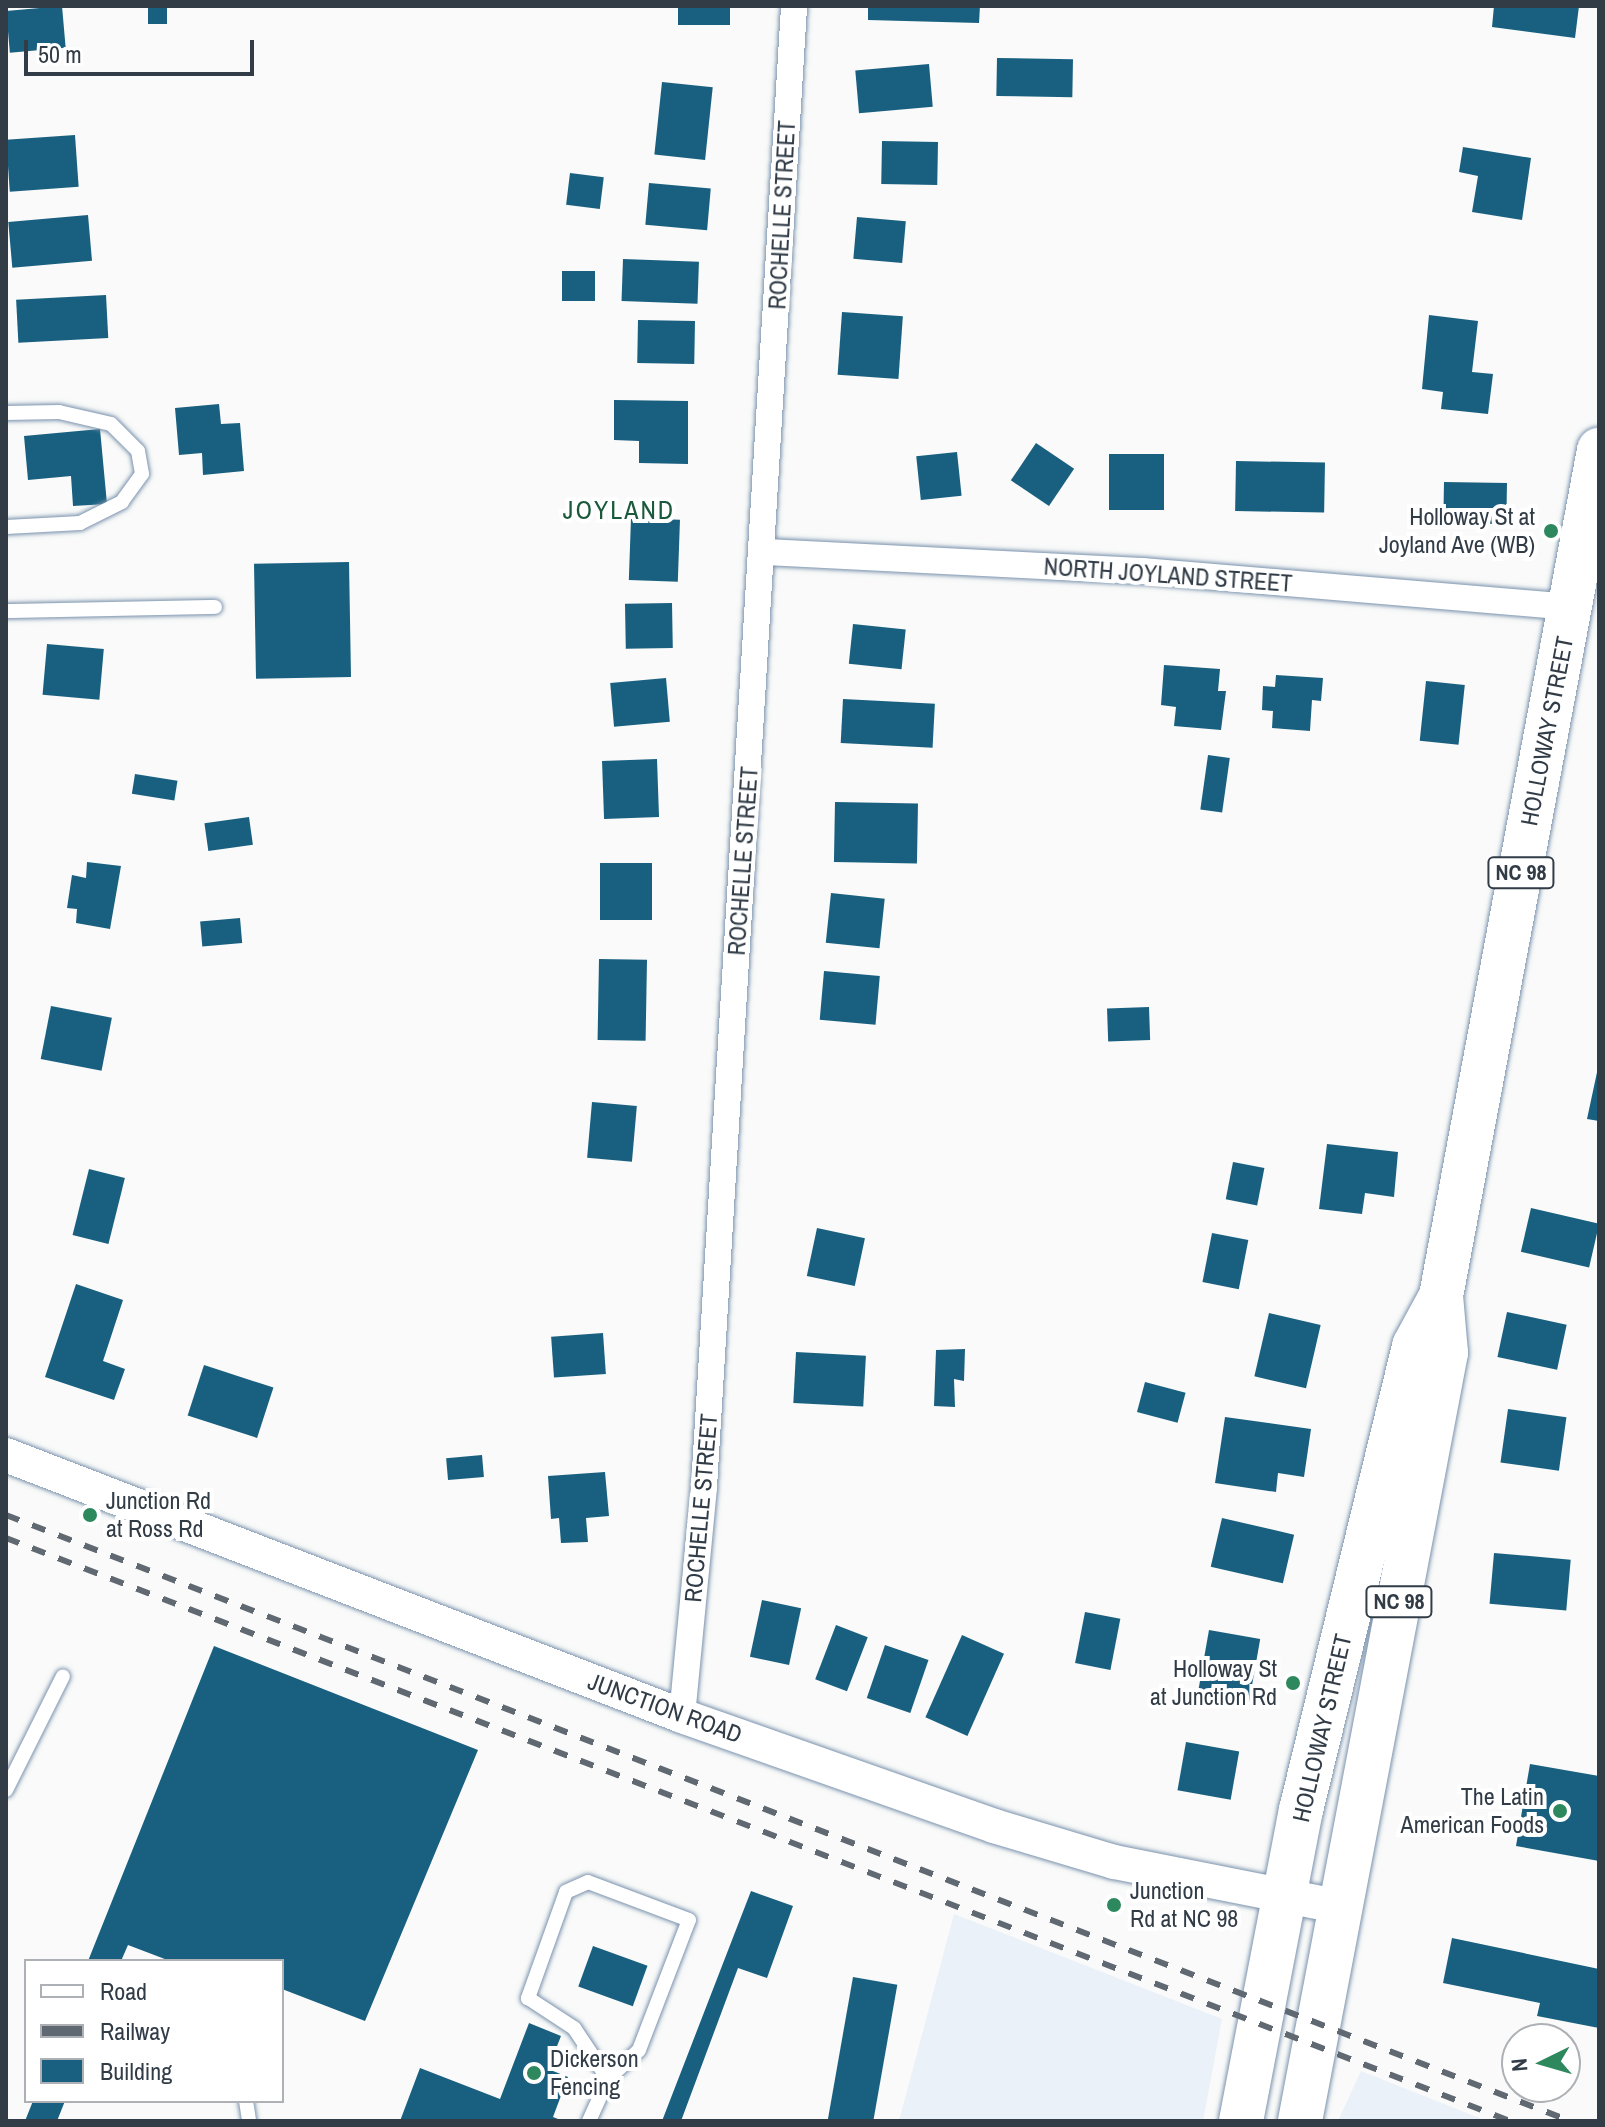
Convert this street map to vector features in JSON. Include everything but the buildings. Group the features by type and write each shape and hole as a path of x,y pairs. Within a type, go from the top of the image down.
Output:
{"highway":[{"name":"HOLLOWAY STREET","path":"1300,2121 1446,1353 1441,1296 1581,592 1599,450"},
{"name":"HOLLOWAY STREET","path":"1241,2121 1285,1895 1414,1346 1441,1296"}],"street":[{"name":"ROCHELLE STREET","path":"682,1716 704,1487 764,552 794,6"},
{"name":"NORTH JOYLAND STREET","path":"764,552 1581,592"},
{"name":"JUNCTION ROAD","path":"6,1455 682,1716 1055,1846 1173,1876 1341,1907"}],"lane":[{"path":"6,413 59,412 111,424 138,451 142,474 122,502 80,523 6,527"},
{"path":"6,611 215,607"},
{"path":"6,1790 63,1676"},
{"path":"589,2121 608,2079 639,2050 689,1920 588,1882 566,1892 528,1998 574,2028 608,2079"}],"shaded area":[{"path":"954,1914 1222,2019 1203,2121 899,2121"},
{"path":"1361,2071 1487,2121 1338,2121"}],"railway":[{"path":"6,1515 1570,2121"},
{"path":"6,1538 1510,2121"}],"place":[{"name":"Holloway St at Joyland Ave (WB)","path":"1551,531"},
{"name":"Junction Rd at Ross Rd","path":"90,1515"},
{"name":"Holloway St at Junction Rd","path":"1293,1683"},
{"name":"The Latin American Foods","path":"1560,1811"},
{"name":"Junction Rd at NC 98","path":"1114,1905"},
{"name":"Dickerson Fencing","path":"534,2073"}],"district":[{"name":"JOYLAND","path":"619,510"}]}
